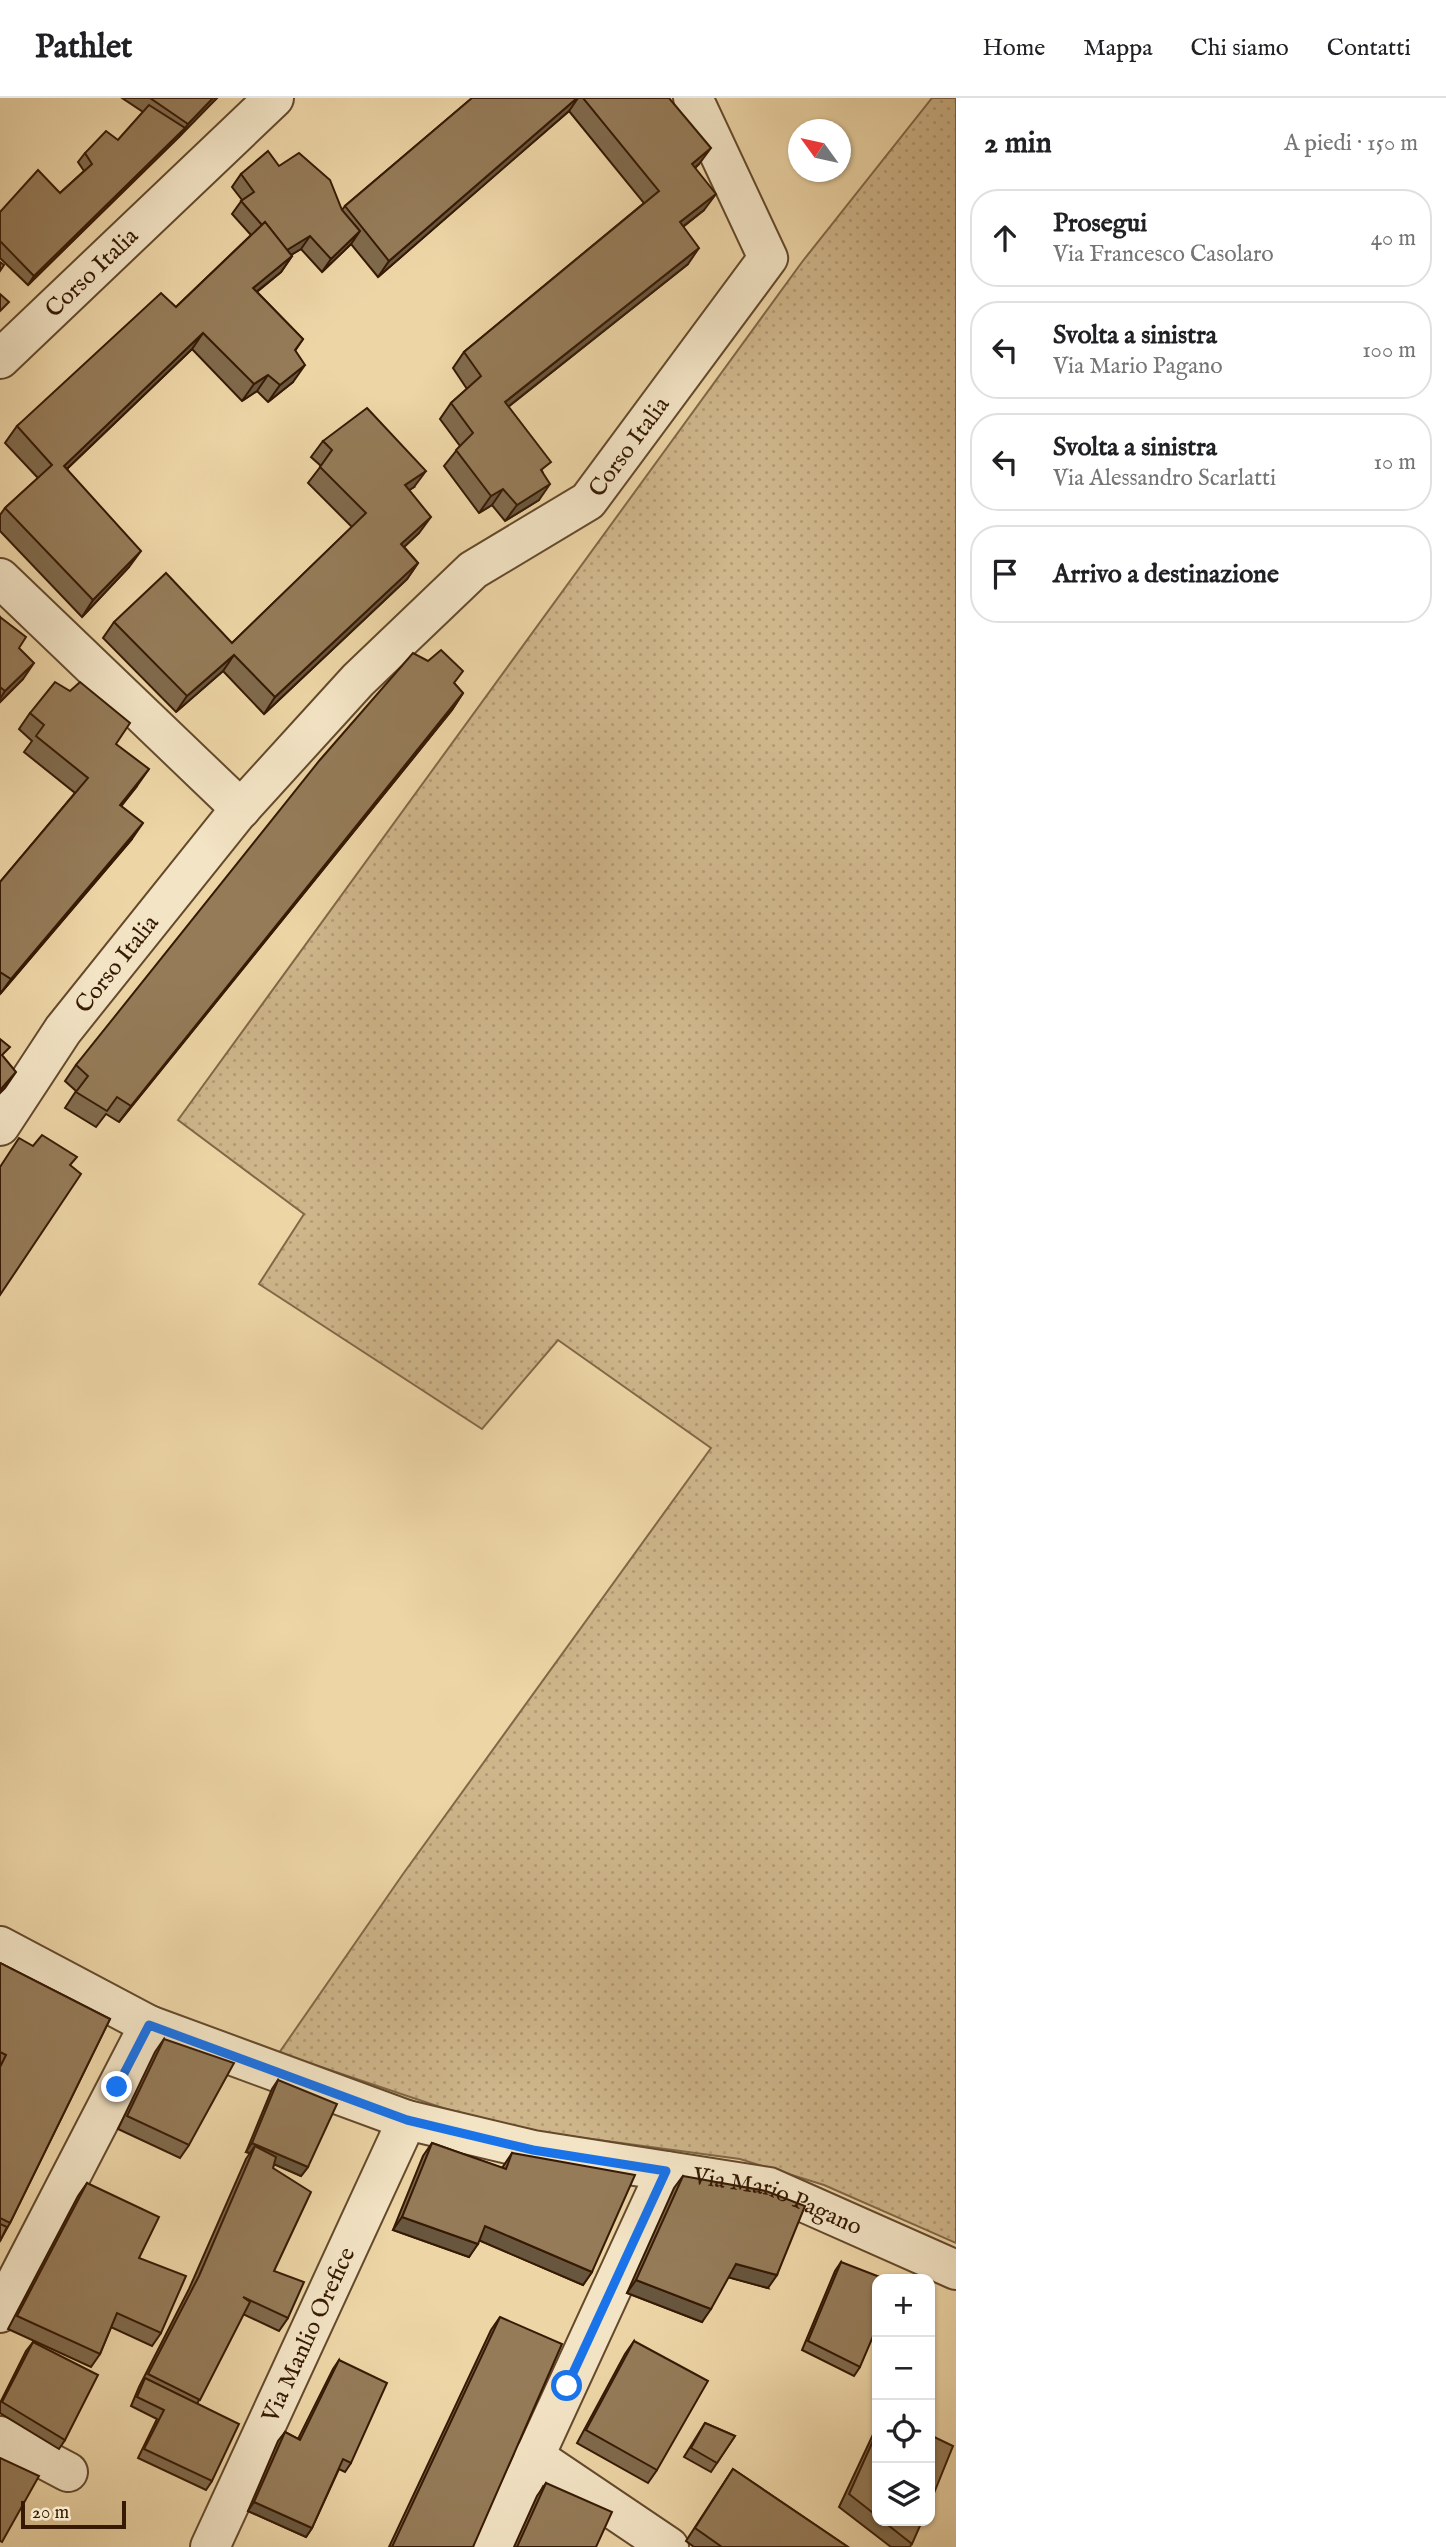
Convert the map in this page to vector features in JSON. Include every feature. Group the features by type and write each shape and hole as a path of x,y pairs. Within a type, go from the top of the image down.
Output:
{"street":[{"name":"Corso Italia","path":"0,359 274,98"},
{"name":"Corso Italia","path":"0,1126 63,1030 241,809 358,680 473,570 588,501 768,258 693,98"},
{"path":"0,578 241,809"},
{"name":"Via Mario Pagano","path":"0,1946 149,2025 407,2120 533,2150 769,2187 956,2270"},
{"path":"0,2314 149,2025"},
{"name":"Via Manlio Orefice","path":"210,2547 407,2120"},
{"path":"493,2547 666,2171"},
{"path":"0,2436 68,2472"},
{"path":"534,2456 669,2547"}],"shaded area":[{"path":"932,98 956,98 956,2243 824,2185 740,2159 539,2132 446,2109 279,2053 403,1874 711,1448 558,1340 482,1429 259,1284 304,1214 178,1120 802,262"}],"building":[{"path":"150,98 213,98 188,124"},
{"path":"472,98 577,98 389,261 345,206"},
{"path":"583,98 669,98 711,148 692,164 716,194 680,222 699,248 505,402 551,462 541,470 550,484 517,505 503,489 491,496 456,450 473,433 451,403 481,376 464,352 659,191"},
{"path":"149,105 185,128 34,276 0,241 0,212 38,170 60,193 92,164 85,153 106,131 118,140"},
{"path":"268,151 279,166 299,153 330,180 342,210 360,231 331,259 310,236 287,250 265,222 262,225 241,201 254,192 241,174"},
{"path":"265,222 292,256 253,288 303,339 295,350 305,365 280,385 268,375 254,384 203,333 64,466 141,551 93,600 5,508 52,465 17,426 161,293 176,307"},
{"path":"0,294 9,302 0,311"},
{"path":"367,408 426,471 405,485 431,517 401,544 418,563 275,697 234,655 187,696 114,622 166,573 232,643 366,513 320,467 332,450 323,441"},
{"path":"0,617 26,637 19,648 34,663 5,691 0,687"},
{"path":"441,650 463,671 454,683 463,693 131,1106 117,1097 107,1111 76,1092 88,1076 76,1065 319,761 413,653 428,661"},
{"path":"55,682 70,691 80,682 130,723 116,744 149,769 120,805 143,823 11,979 0,972 0,882 88,778 36,736 44,725 30,713"},
{"path":"0,1039 10,1047 2,1055 16,1072 0,1090"},
{"path":"42,1135 77,1157 70,1165 81,1174 0,1295 0,1167 19,1138 33,1146"},
{"path":"0,1963 110,2019 10,2223 0,2218 0,2067 6,2055 0,2052"},
{"path":"164,2039 234,2063 189,2145 127,2116"},
{"path":"278,2080 337,2104 308,2167 252,2143"},
{"path":"432,2143 506,2169 512,2153 635,2175 592,2272 485,2226 478,2244 402,2217"},
{"path":"255,2146 276,2157 273,2168 311,2192 274,2271 304,2282 288,2318 243,2297 250,2302 200,2400 148,2374 199,2276"},
{"path":"683,2176 766,2191 805,2206 777,2275 736,2264 711,2309 636,2280"},
{"path":"87,2183 159,2217 139,2258 186,2276 161,2333 117,2313 100,2354 17,2316"},
{"path":"0,2224 7,2227 0,2241"},
{"path":"841,2262 872,2274 872,2339 860,2367 808,2341"},
{"path":"500,2317 562,2344 473,2547 392,2547"},
{"path":"634,2341 708,2381 657,2470 586,2430"},
{"path":"33,2342 98,2375 65,2440 2,2402"},
{"path":"339,2360 387,2383 351,2463 343,2459 312,2528 254,2502 285,2432 300,2440"},
{"path":"145,2378 239,2424 212,2481 144,2449 164,2410 137,2397"},
{"path":"705,2423 735,2436 717,2463 691,2448"},
{"path":"935,2437 953,2446 935,2491"},
{"path":"872,2443 872,2512 849,2494"},
{"path":"0,2458 39,2476 2,2542 0,2541"},
{"path":"733,2469 848,2547 722,2547 695,2528"},
{"path":"546,2483 612,2512 596,2547 517,2547"},
{"path":"889,2526 920,2526 912,2544"}],"route":[{"path":"117,2087 149,2025 407,2120 533,2150 666,2171 567,2386"}]}
